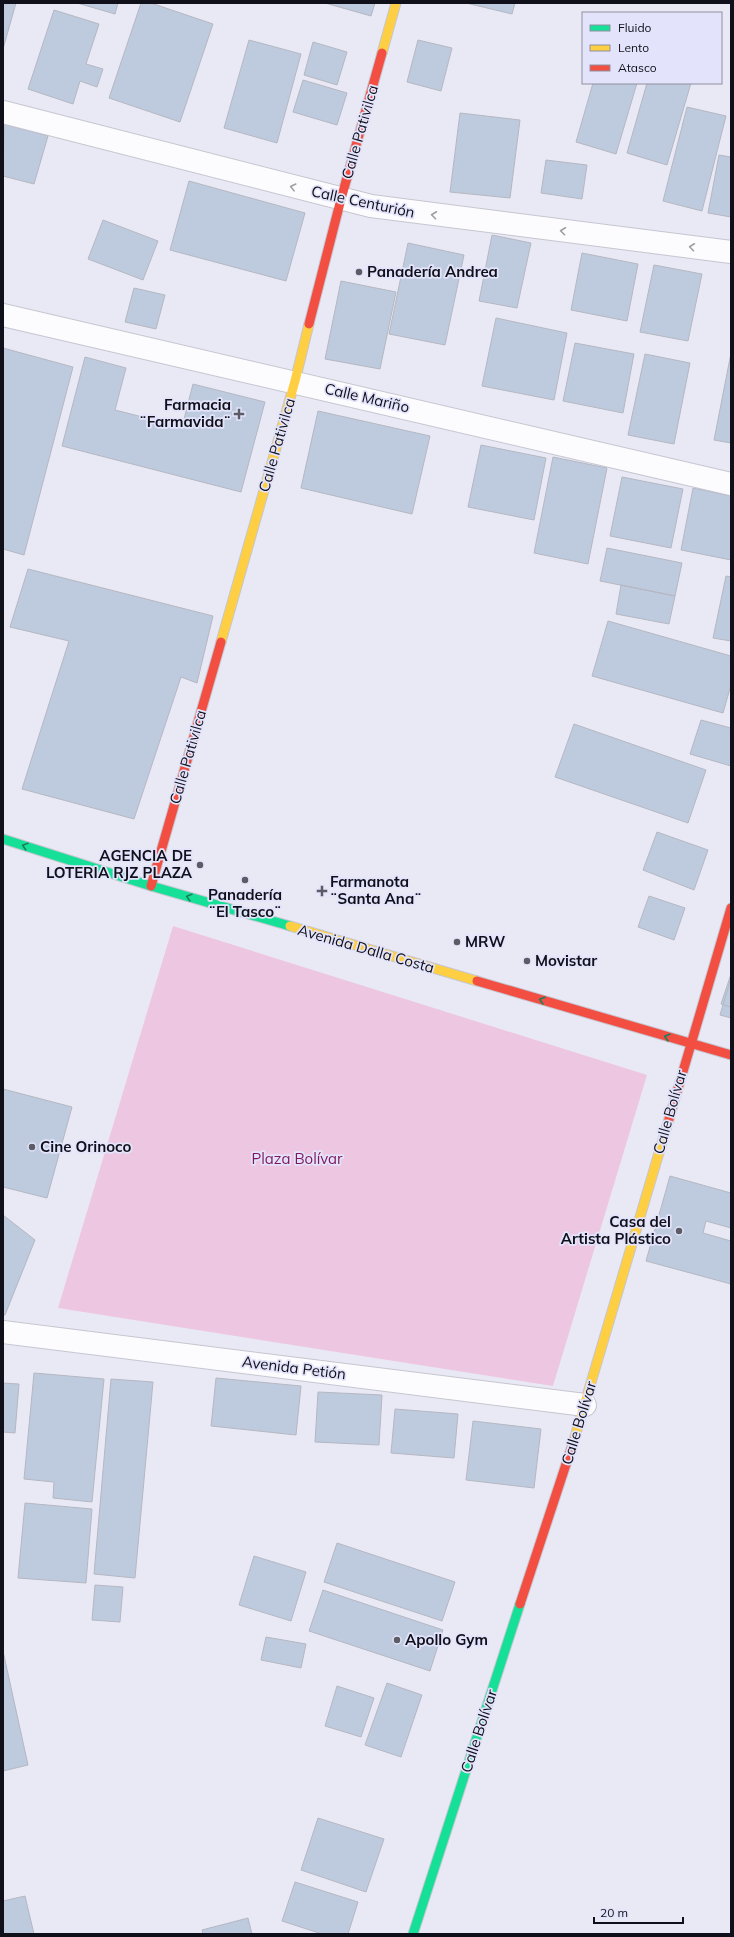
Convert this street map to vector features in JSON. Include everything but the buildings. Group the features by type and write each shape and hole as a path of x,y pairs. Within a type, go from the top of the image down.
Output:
{"street":[{"name":"Calle Pativilca","path":"151,886 295,382 341,199 396,3"},
{"name":"Calle Centurión","path":"3,112 341,199 396,210 731,252"},
{"name":"Calle Mariño","path":"3,315 731,484"},
{"name":"Avenida Dalla Costa","path":"3,839 151,886 731,1056"},
{"name":"Calle Bolívar","path":"413,1934 586,1405 690,1044 731,908"},
{"name":"Avenida Petión","path":"3,1332 586,1405"}],"green space":[{"name":"Plaza Bolívar","path":"173,926 647,1075 553,1386 58,1308"}],"traffic: fast":[{"path":"3,839 151,886 290,926"},
{"path":"413,1934 520,1604"}],"traffic: slow":[{"path":"382,53 396,3"},
{"path":"221,642 295,381 309,324"},
{"path":"290,926 477,981"},
{"path":"574,1440 669,1119"}],"traffic: jam":[{"path":"309,324 341,199 382,53"},
{"path":"151,886 221,642"},
{"path":"669,1119 731,908"},
{"path":"477,981 731,1055"},
{"path":"520,1604 574,1440"}],"place":[{"name":"Panadería Andrea","path":"359,272"},
{"name":"Farmacia ¨Farmavida¨","path":"239,414"},
{"name":"AGENCIA DE LOTERIA RJZ PLAZA","path":"200,865"},
{"name":"Panadería ¨El Tasco¨","path":"245,880"},
{"name":"Farmanota ¨Santa Ana¨","path":"322,891"},
{"name":"MRW","path":"457,942"},
{"name":"Movistar","path":"527,961"},
{"name":"Cine Orinoco","path":"32,1147"},
{"name":"Casa del Artista Plástico","path":"679,1231"},
{"name":"Apollo Gym","path":"397,1640"}]}
